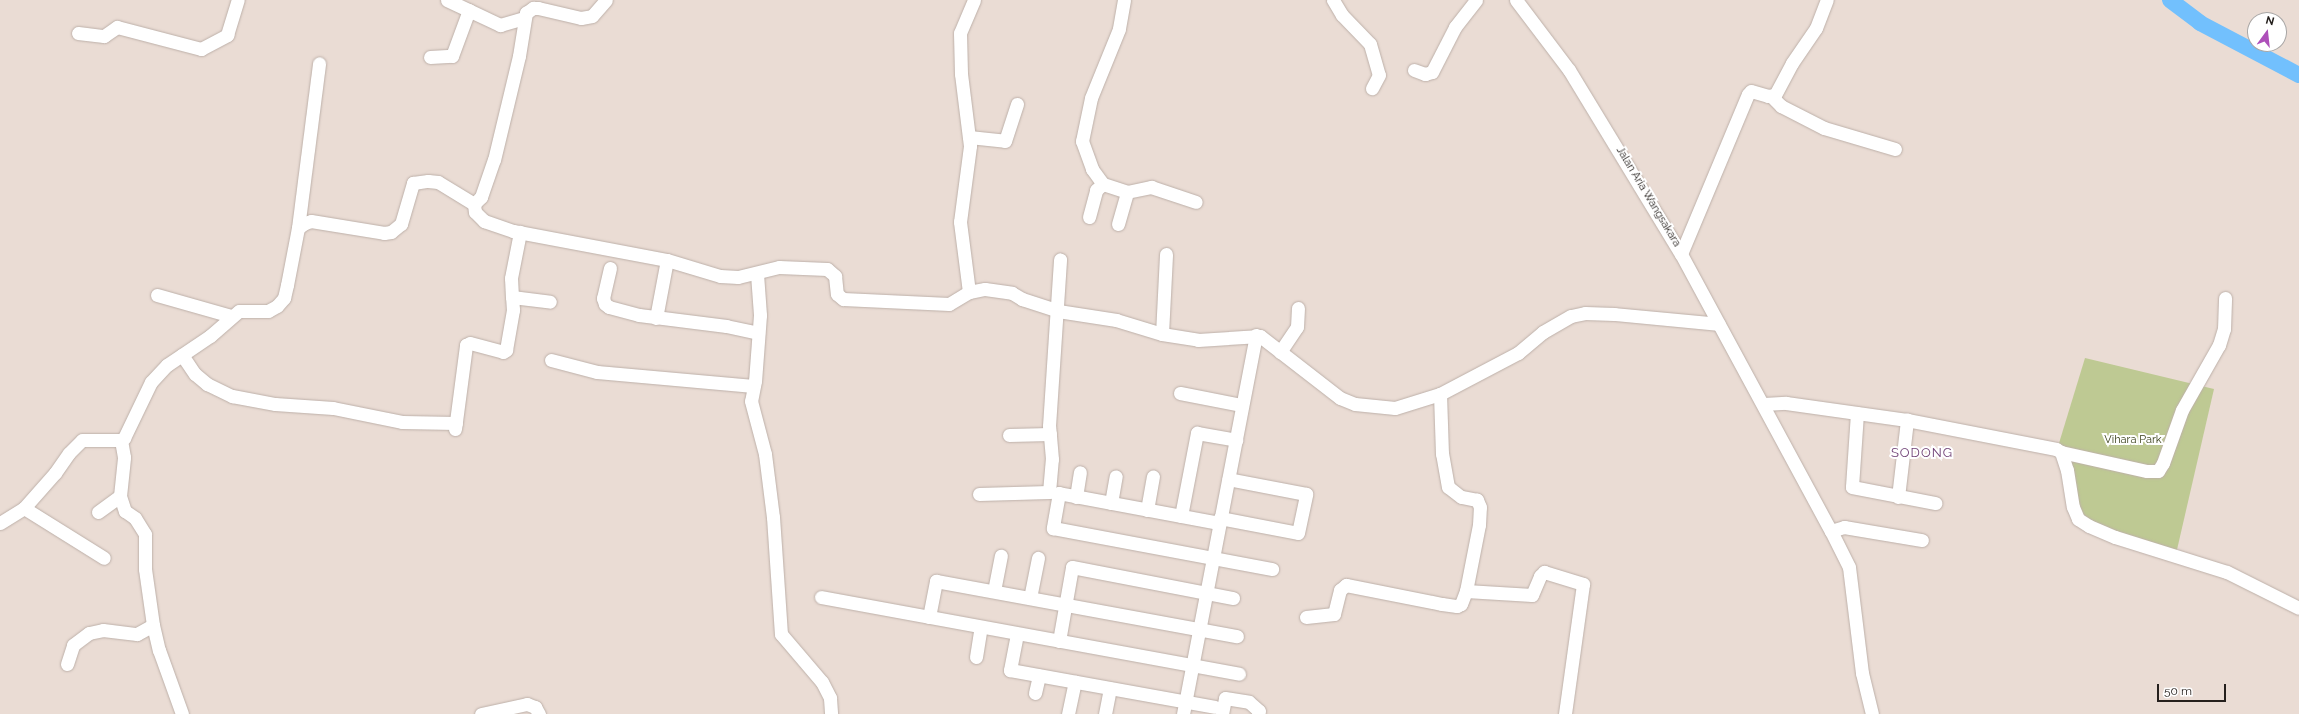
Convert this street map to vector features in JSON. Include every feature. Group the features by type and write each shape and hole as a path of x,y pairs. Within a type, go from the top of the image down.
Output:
{"street":[{"path":"78,33 104,36 117,27 201,49 227,35 238,0"},
{"path":"447,0 500,25 524,18 533,8 581,18 592,16 606,0"},
{"path":"969,292 960,222 970,157 961,74 960,33 974,0"},
{"path":"1124,0 1119,29 1091,98 1082,135 1092,169 1103,184 1127,192 1151,187 1196,202"},
{"path":"1333,0 1342,15 1370,44 1379,74 1372,88"},
{"path":"1414,70 1425,74 1432,72 1455,27 1476,0"},
{"name":"Jalan Aria Wangsakara","path":"1516,0 1569,70 1682,254 1764,404 1849,567 1862,673 1872,714"},
{"path":"1772,97 1816,28 1827,0"},
{"path":"430,57 452,56 469,10"},
{"path":"474,204 481,197 494,160 519,56 524,18"},
{"path":"182,714 159,650 153,625 145,569 145,534 138,521 125,511 120,496 124,457 121,440 158,373 210,336 231,316 244,310 268,311 277,306 284,298 298,228 319,63"},
{"path":"1682,254 1748,94 1752,91 1772,97 1781,106 1824,128 1895,149"},
{"path":"969,137 1005,141 1017,104"},
{"path":"298,228 311,221 384,233 391,232 401,224 413,183 438,182 474,204"},
{"path":"1089,217 1096,190 1103,184"},
{"path":"1118,224 1127,192"},
{"path":"474,204 475,212 484,221 520,232 667,260 729,278 757,274 779,267 827,269 835,276 839,296 862,301 949,304 969,292 985,289 1012,293 1022,299 1058,311 1116,320 1162,334 1198,340 1256,335 1264,338 1340,398 1354,404 1395,408 1440,394 1518,353 1543,332 1571,316 1585,313 1614,314 1719,324"},
{"path":"182,355 195,374 207,384 232,396 275,404 333,408 402,422 455,426 466,344 470,343 500,352 506,350 514,310 511,278 520,232"},
{"path":"1162,334 1166,254"},
{"path":"979,494 1049,492 1052,459 1050,434 1060,259"},
{"path":"656,318 667,260"},
{"path":"610,268 603,298 605,304 620,311 656,318 726,326 758,333"},
{"path":"757,274 758,333 751,401 765,454 774,517 781,634 822,682 830,698 831,714"},
{"path":"157,295 231,316"},
{"path":"512,297 550,302"},
{"path":"1764,404 1786,403 1907,420 2050,447 2061,452 2147,471 2158,471 2164,463 2182,410 2219,345 2224,330 2225,298"},
{"path":"1280,352 1298,327 1298,308"},
{"path":"1184,708 1256,335"},
{"path":"551,360 597,372 753,386"},
{"path":"1180,393 1242,405"},
{"path":"1306,617 1334,614 1340,590 1346,585 1457,606 1461,604 1466,591 1480,525 1480,507 1477,500 1462,497 1448,487 1442,454 1440,394"},
{"path":"1857,413 1852,487 1935,503"},
{"path":"1898,497 1907,420"},
{"path":"1182,516 1196,433 1236,440"},
{"path":"1009,435 1050,434"},
{"path":"0,523 24,508 55,473 69,453 82,440 121,440"},
{"path":"2061,452 2073,507 2078,519 2085,524 2115,538 2227,572 2299,608"},
{"path":"1076,497 1080,472"},
{"path":"1112,503 1116,476"},
{"path":"1147,510 1153,477"},
{"path":"1228,479 1306,494 1298,533 1182,516 1059,493 1053,528 1272,570"},
{"path":"98,512 120,496"},
{"path":"24,508 104,558"},
{"path":"1831,531 1844,527 1922,540"},
{"path":"994,591 1000,556"},
{"path":"1030,598 1038,558"},
{"path":"1059,641 1072,567 1233,598"},
{"path":"1466,591 1532,595 1540,576 1544,572 1582,584 1565,714"},
{"path":"929,617 936,580 1236,636"},
{"path":"821,597 1239,674"},
{"path":"67,664 73,645 83,635 103,630 137,634 153,625"},
{"path":"976,657 981,627"},
{"path":"1017,634 1010,670 1110,688 1184,708 1218,711 1225,698 1249,702 1258,711 1258,714"},
{"path":"1036,693 1039,675"},
{"path":"1068,714 1075,682"},
{"path":"1105,714 1110,688"},
{"path":"481,714 527,704 535,707 538,714"}],"green space":[{"name":"Vihara Park","path":"2085,358 2214,389 2176,554 2079,518 2056,453"}],"waterway":[{"path":"2170,0 2200,23 2299,75"}],"district":[{"name":"SODONG","path":"1922,453"}]}
